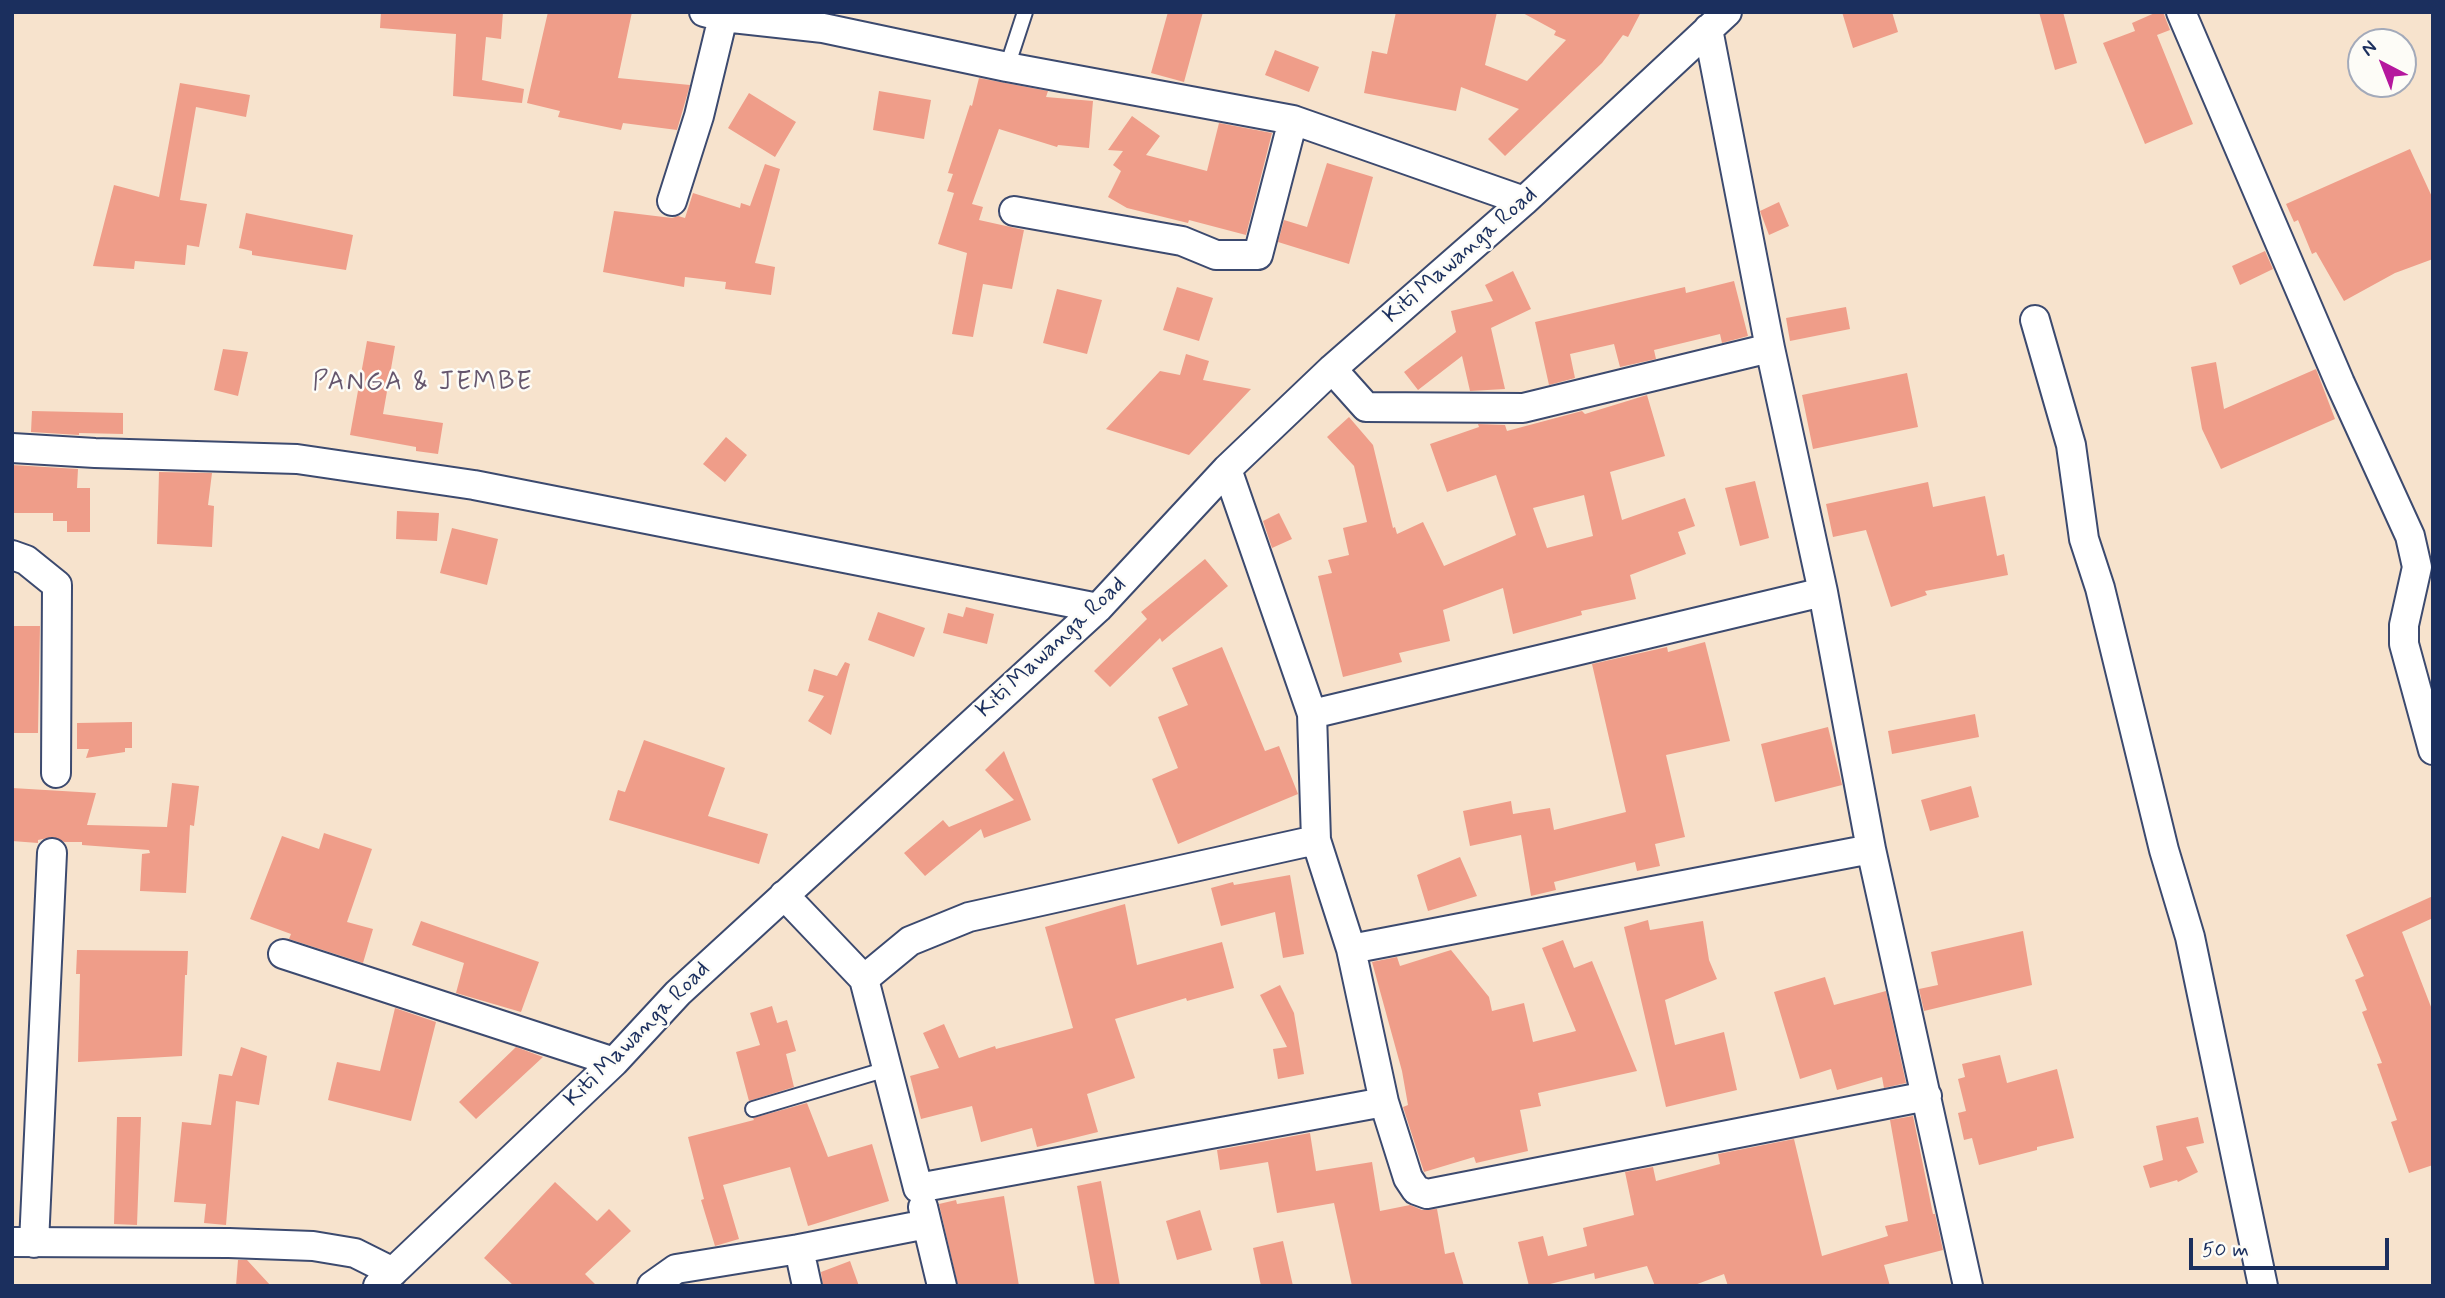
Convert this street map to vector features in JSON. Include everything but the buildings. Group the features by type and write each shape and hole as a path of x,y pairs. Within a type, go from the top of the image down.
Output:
{"street":[{"path":"2181,12 2340,383 2410,536 2417,567 2404,625 2404,644 2433,750"},
{"path":"673,201 699,116 713,15 823,29 1007,67 1293,120 1524,201"},
{"path":"1718,21 1770,348 1823,592 1871,849 1968,1286"},
{"name":"Kiti Mawanga Road","path":"386,1279 614,1062 678,993 1098,608 1227,469 1332,369 1524,201 1718,21"},
{"path":"1014,211 1182,242 1216,255 1258,255 1293,120"},
{"path":"2035,320 2071,445 2084,539 2100,587 2164,850 2190,937 2263,1286"},
{"path":"1332,369 1366,407 1523,408 1770,348"},
{"path":"12,448 297,459 474,485 1098,608"},
{"path":"1227,469 1312,714 1316,840 1351,948 1384,1102 1408,1178 1416,1190 1427,1194 1927,1096"},
{"path":"12,555 26,560 57,585 57,773"},
{"path":"1312,714 1823,592"},
{"path":"864,979 910,941 969,917 1316,840"},
{"path":"1351,948 1871,849"},
{"path":"52,853 23,1242 313,1246 355,1252 386,1279"},
{"path":"784,895 864,979 942,1286"},
{"path":"283,954 614,1062"},
{"path":"918,1188 1384,1102"},
{"path":"652,1286 676,1269 927,1224"},
{"path":"799,1249 807,1286"}],"lane":[{"path":"1007,67 1025,12"},
{"path":"753,1109 887,1069"}],"district":[{"name":"PANGA & JEMBE","path":"423,384"}]}
